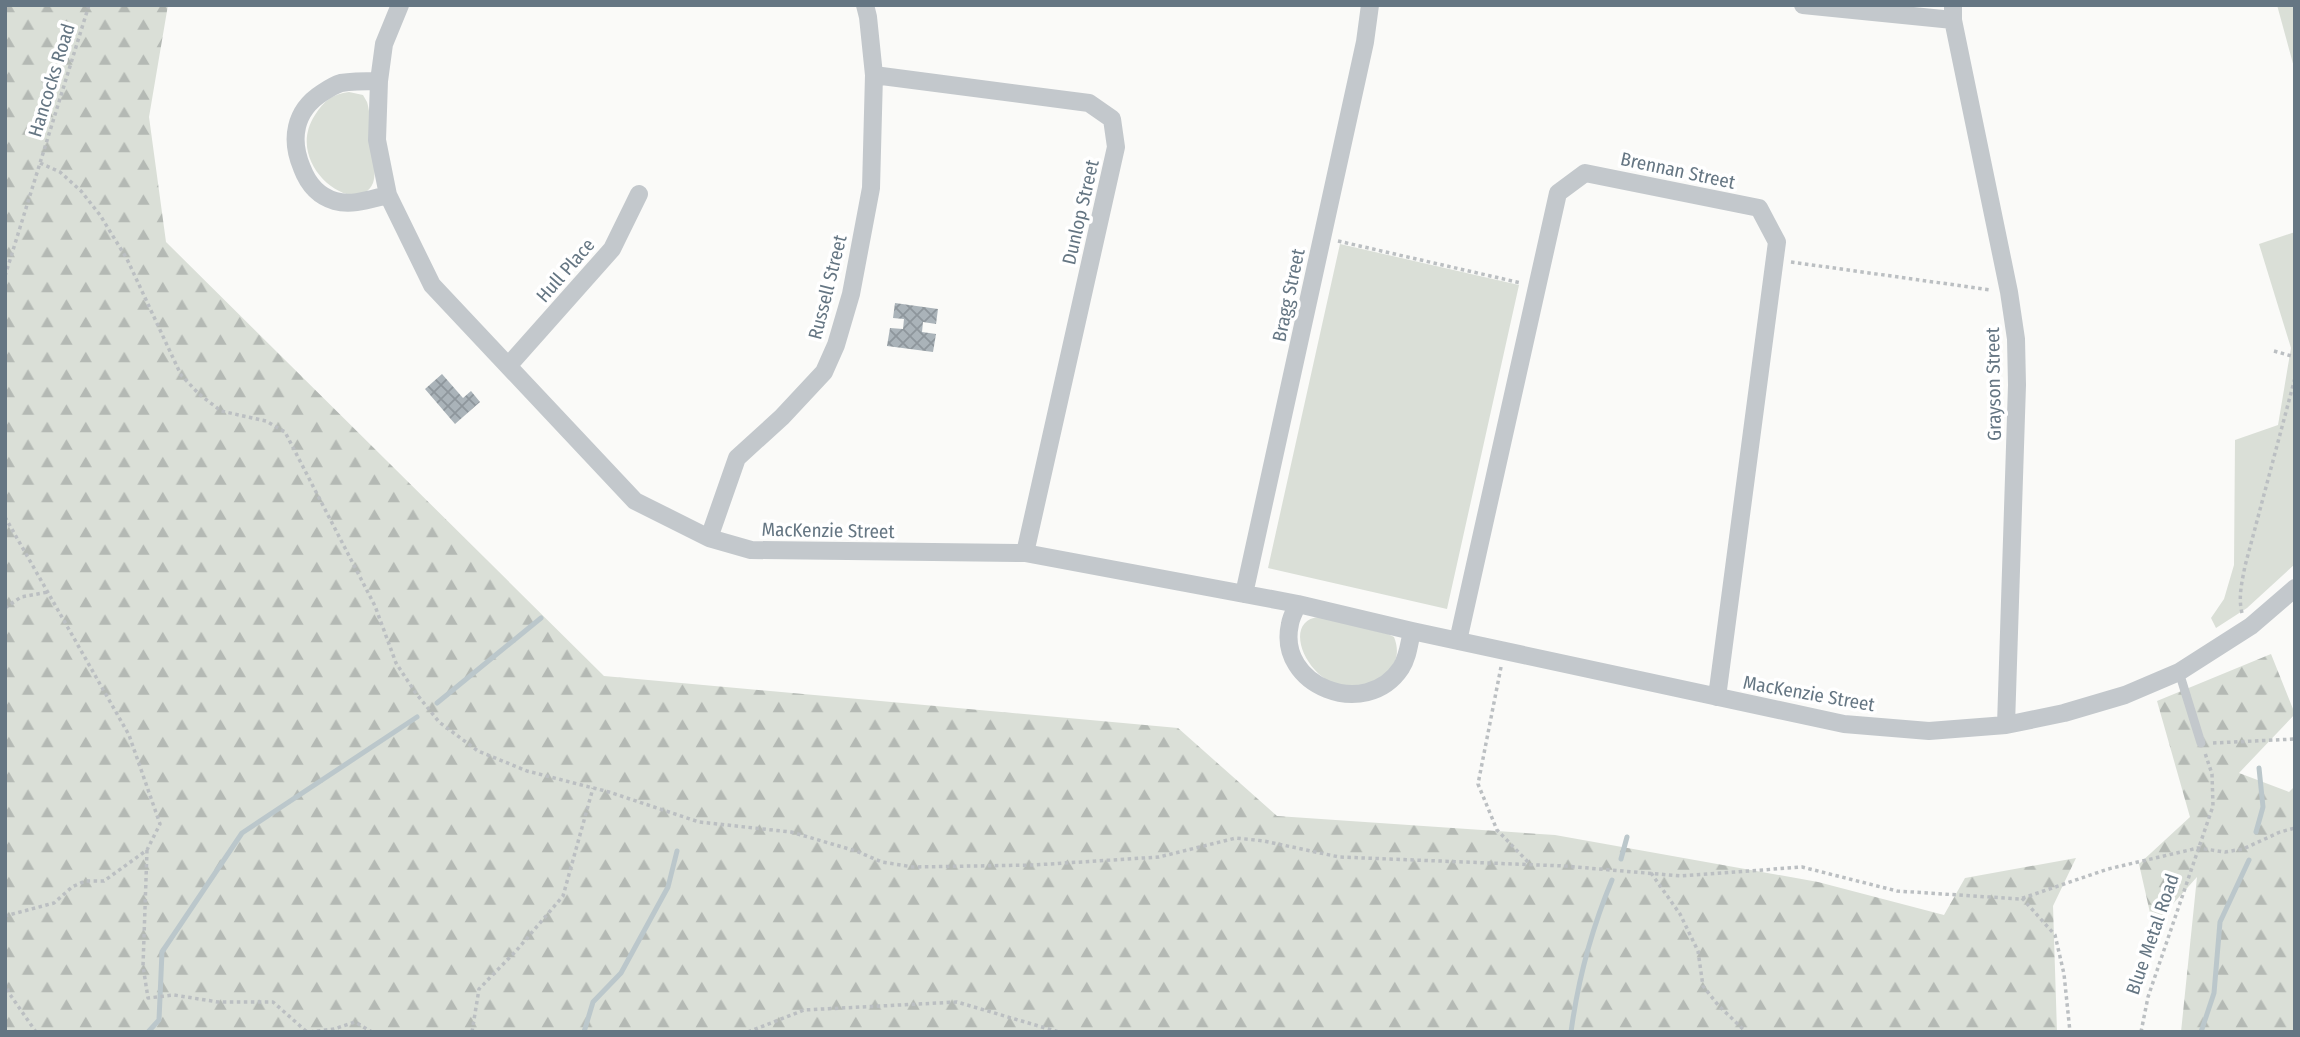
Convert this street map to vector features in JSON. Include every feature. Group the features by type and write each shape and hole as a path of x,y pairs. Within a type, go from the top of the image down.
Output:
{"street":[{"name":"MacKenzie Street","path":"400,5 384,44 379,81 377,140 387,195 432,285 635,501 709,538 751,550 1025,553 1298,604 1843,724 1929,731 2007,725 2064,713 2126,695 2179,671 2251,626 2295,588"},
{"name":"Russell Street","path":"709,538 737,458 782,417 824,372 836,345 851,294 871,188 874,75 865,5"},
{"name":"Bragg Street","path":"1244,594 1365,42 1370,5"},
{"path":"1803,5 1953,13"},
{"name":"Grayson Street","path":"1953,13 2016,338 2007,725"},
{"name":"Dunlop Street","path":"874,75 1089,103 1112,118 1116,147 1025,553"},
{"path":"379,81 340,83 315,97 304,109 295,127 294,142 308,182 321,196 336,202 354,203 387,195"},
{"name":"Brennan Street","path":"1458,641 1558,193 1585,173 1759,208 1777,242 1717,697"},
{"name":"Hull Place","path":"509,365 612,249 639,194"},
{"path":"1298,604 1290,624 1289,637 1296,661 1311,681 1334,693 1346,695 1371,691 1392,678 1406,657 1412,631"}],"lane":[{"path":"2179,671 2201,743"}],"path":[{"name":"Hancocks Road","path":"5,276 89,5"},
{"path":"40,163 60,172 82,191 100,215 127,259 181,375 221,411 266,421 285,432 375,606 396,663 439,722 478,751 527,771 593,788 699,822 791,832 856,851 882,862 914,867 1034,865 1159,857 1236,838 1264,841 1339,857 1531,864 1681,876 1802,867 1898,891 2022,898 2108,869 2198,848 2225,852 2243,849 2295,828"},
{"path":"1322,237 1537,287"},
{"path":"1775,260 1995,290"},
{"path":"2274,351 2295,356"},
{"path":"2243,615 2240,604 2245,566 2295,378"},
{"path":"5,517 129,735 160,824 147,850 143,966 148,998 174,995 218,1002 273,1002 308,1032 334,1029 355,1022 372,1032"},
{"path":"5,608 21,597 48,592"},
{"path":"1505,651 1478,784 1497,830 1531,864"},
{"path":"2201,743 2295,739"},
{"name":"Blue Metal Road","path":"2141,1032 2148,996 2213,806 2212,774 2201,743"},
{"path":"472,1032 478,989 516,951 563,896 593,788"},
{"path":"5,916 54,903 72,887 85,881 104,881 147,850"},
{"path":"1651,873 1680,914 1698,951 1703,986 1717,1005 1746,1032"},
{"path":"2022,898 2055,935 2064,974 2070,1032"},
{"path":"5,982 9,993 36,1032"},
{"path":"748,1032 804,1010 957,1002 1059,1032"}],"green space":[{"path":"5,5 168,5 149,117 166,242 604,676 1178,728 1277,816 1555,835 1818,882 1944,915 1965,878 2076,858 2053,906 2057,1032 5,1032"},
{"path":"2277,5 2295,5 2295,71"},
{"path":"349,92 363,95 367,102 374,156 373,183 365,193 353,195 339,191 326,182 315,168 308,152 307,134 315,115 325,102 333,96"},
{"path":"2295,232 2295,564 2247,608 2216,628 2211,618 2224,599 2234,565 2235,440 2278,425 2291,348 2259,244"},
{"path":"1340,244 1519,285 1447,609 1268,568"},
{"path":"1319,617 1394,637 1397,655 1394,664 1388,671 1365,685 1344,687 1326,680 1312,666 1303,651 1300,635 1305,623"},
{"path":"2271,654 2295,714 2239,773 2289,792 2295,786 2295,1032 2181,1032 2197,877 2153,926 2139,864 2190,817 2157,701"}],"building":[{"path":"895,303 938,309 936,324 923,322 922,332 936,334 933,352 887,346 890,328 903,329 904,319 893,318"},
{"path":"442,374 463,398 471,391 480,402 455,424 425,389"}],"waterway":[{"path":"437,703 541,618"},
{"path":"148,1032 159,1020 162,952 242,833 417,717"},
{"path":"2256,832 2263,807 2259,768"},
{"path":"1621,859 1627,837"},
{"path":"584,1032 593,1002 621,973 668,887 677,851"},
{"path":"2201,1032 2214,993 2220,922 2249,860"},
{"path":"1571,1032 1587,954 1612,880"}]}
